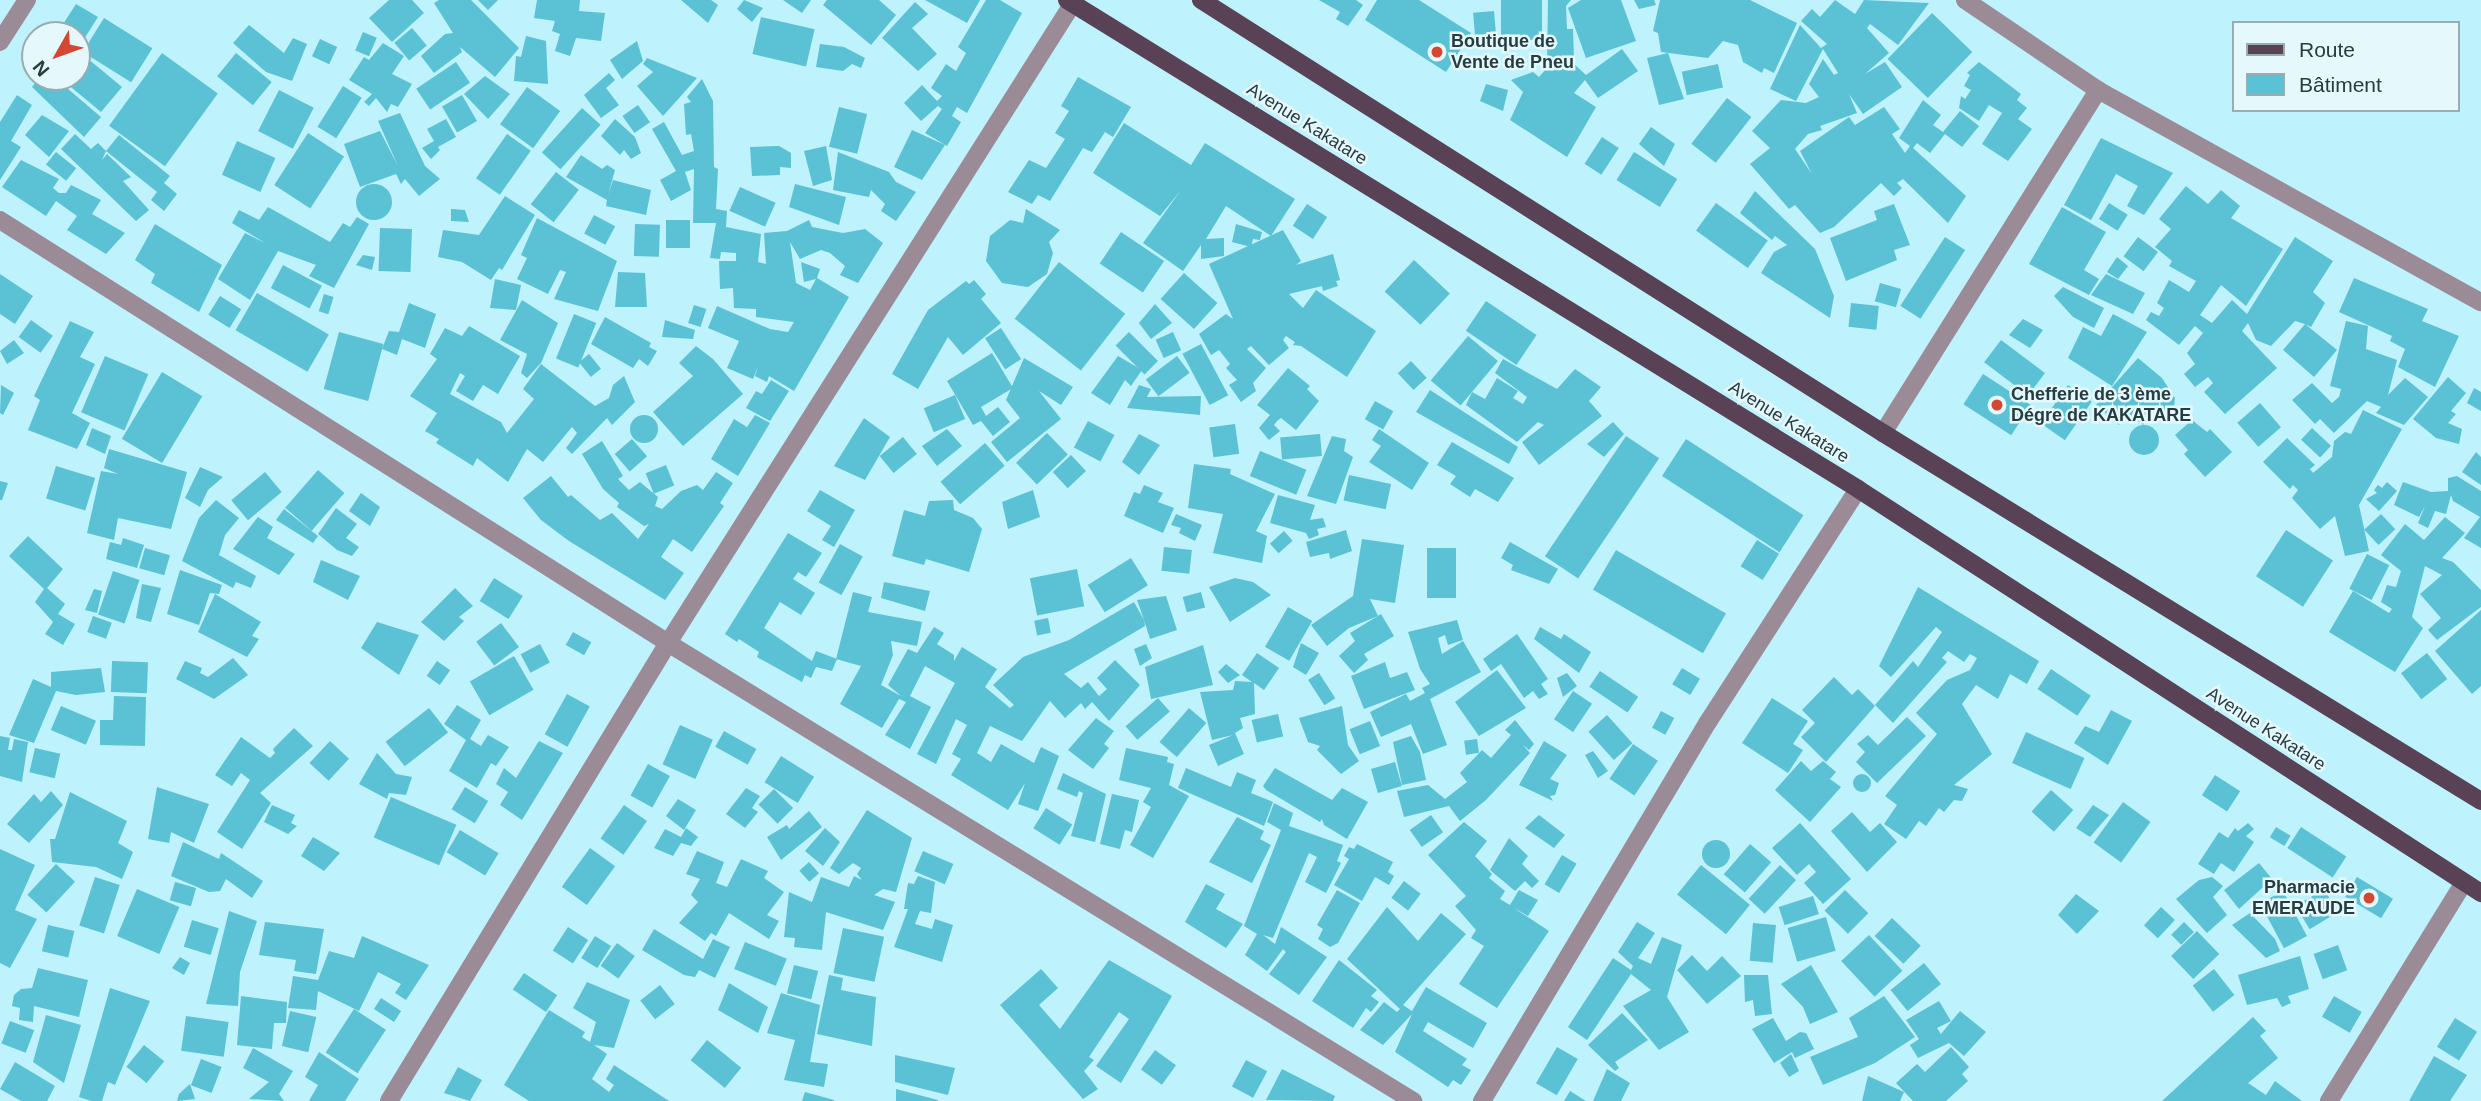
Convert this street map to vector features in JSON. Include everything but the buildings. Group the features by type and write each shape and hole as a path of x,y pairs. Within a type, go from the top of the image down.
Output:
{"main road":[{"path":"1201,0 1883,433 2481,801"},
{"name":"Avenue Kakatare","path":"1072,1 1858,489 2481,893"}],"street":[{"path":"0,42 27,0"},
{"path":"1965,0 2098,90 2481,302"},
{"path":"389,1101 668,643 1072,1"},
{"path":"1883,433 2098,90"},
{"path":"0,220 668,643 1413,1101"},
{"path":"1482,1101 1708,722 1858,489"},
{"path":"2329,1101 2464,882"}],"place":[{"name":"Boutique de Vente de Pneu","path":"1437,52"},
{"name":"Chefferie de 3 ème Dégre de KAKATARE","path":"1997,405"},
{"name":"Pharmacie EMERAUDE","path":"2369,898"}]}
